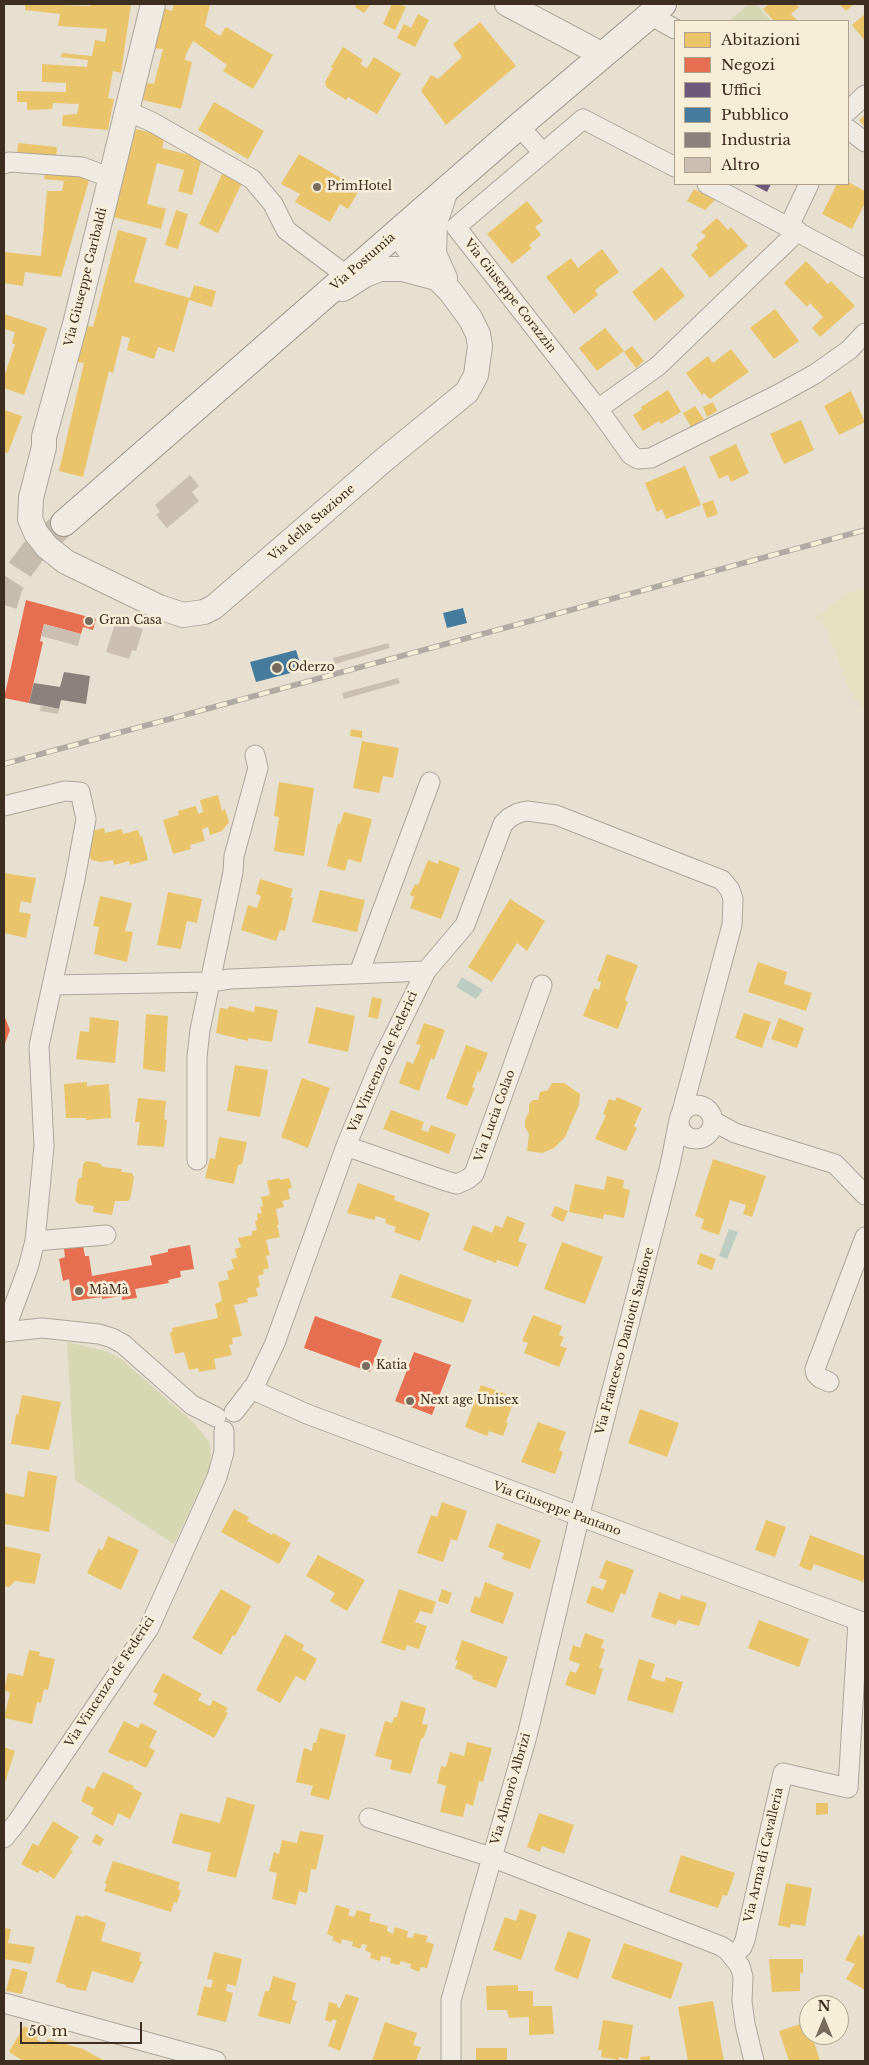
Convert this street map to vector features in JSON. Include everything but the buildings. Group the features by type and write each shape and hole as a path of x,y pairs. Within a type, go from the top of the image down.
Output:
{"main road":[{"name":"Via Postumia","path":"64,523 519,126 657,9"}],"street":[{"name":"Via Giuseppe Garibaldi","path":"47,547 36,533 30,518 31,498 44,447 44,437 111,178 153,4"},
{"path":"507,4 602,55"},
{"path":"657,9 674,28"},
{"path":"849,110 865,95"},
{"path":"127,111 152,122 252,179 273,204 286,230 347,276"},
{"name":"Via Giuseppe Corazzin","path":"674,166 583,119 456,226 598,409 631,455 638,459 651,458 777,396 815,374 849,350 865,333"},
{"path":"519,126 544,153"},
{"path":"849,130 865,142"},
{"path":"4,164 9,162 82,167 111,178"},
{"path":"709,185 865,268"},
{"path":"598,409 658,366 793,229 809,185"},
{"path":"434,254 435,223 446,190"},
{"name":"Via della Stazione","path":"403,227 422,237 434,254 444,285"},
{"name":"Via della Stazione","path":"47,547 66,562 172,612 192,615 214,607 385,459 467,392 476,375 479,340 470,318 444,285 408,248 403,227"},
{"path":"319,300 351,286 365,275 380,269 402,268 444,285"},
{"path":"198,1160 197,1057 200,1030 233,872 234,856 258,768 255,755"},
{"path":"359,973 430,782"},
{"path":"4,806 65,791 80,792 86,819 39,1046 44,1146 35,1241 28,1268 5,1332 42,1328 98,1334 112,1338 123,1344 192,1405 225,1420"},
{"name":"Via Vincenzo de Federici","path":"4,1838 10,1819 149,1628 217,1477 224,1452 225,1420 251,1389 275,1343 346,1146 380,1064 426,971 465,925 503,824 508,818 518,813 538,811 556,815 722,880 730,890 733,899 732,925 680,1117"},
{"path":"52,986 210,982 426,971"},
{"name":"Via Lucia Colao","path":"346,1146 457,1184 468,1179 474,1174 542,985"},
{"name":"Via Vincenzo de Federici","path":"691,1077 691,1091 699,1105"},
{"path":"705,1132 709,1110 699,1105 688,1107 680,1117 680,1126 685,1135 705,1132 735,1133 835,1164 865,1195"},
{"name":"Via Francesco Daniotti Sanfiore","path":"580,1516 670,1165 680,1117"},
{"name":"Via Francesco Daniotti Sanfiore","path":"670,1165 677,1152 705,1132"},
{"path":"35,1241 106,1235"},
{"path":"829,1382 820,1378 816,1374 815,1369 865,1237"},
{"name":"Via Giuseppe Pantano","path":"251,1389 292,1409 862,1622"},
{"name":"Via Almorò Albrizi","path":"451,2061 452,2000 491,1857 528,1736 580,1516"},
{"name":"Via Arma di Cavalleria","path":"733,1956 742,1947 745,1940 783,1773 848,1788 862,1622"},
{"path":"369,1818 491,1857 721,1946 733,1956 740,1966 743,1977 742,2001 754,2061"},
{"path":"4,2003 216,2061"}],"shaded area":[{"path":"865,587 865,712 855,699 844,678 822,621 813,619 844,595"},
{"path":"462,977 483,990 476,999 456,987"},
{"path":"729,1229 738,1232 727,1259 719,1256"}],"green space":[{"path":"749,4 756,4 770,20 730,20"},
{"path":"67,1342 106,1351 121,1359 194,1423 209,1441 211,1455 209,1470 174,1544 75,1480"}],"tunnel":[{"path":"4,605 10,585 21,568 33,552 64,523"}],"railway":[{"path":"4,764 865,530"}],"place":[{"name":"PrimHotel","path":"317,187"},
{"name":"Gran Casa","path":"89,621"},
{"name":"Oderzo","path":"277,668"},
{"name":"MàMà","path":"79,1291"},
{"name":"Katia","path":"366,1366"},
{"name":"Next age Unisex","path":"410,1401"}]}
